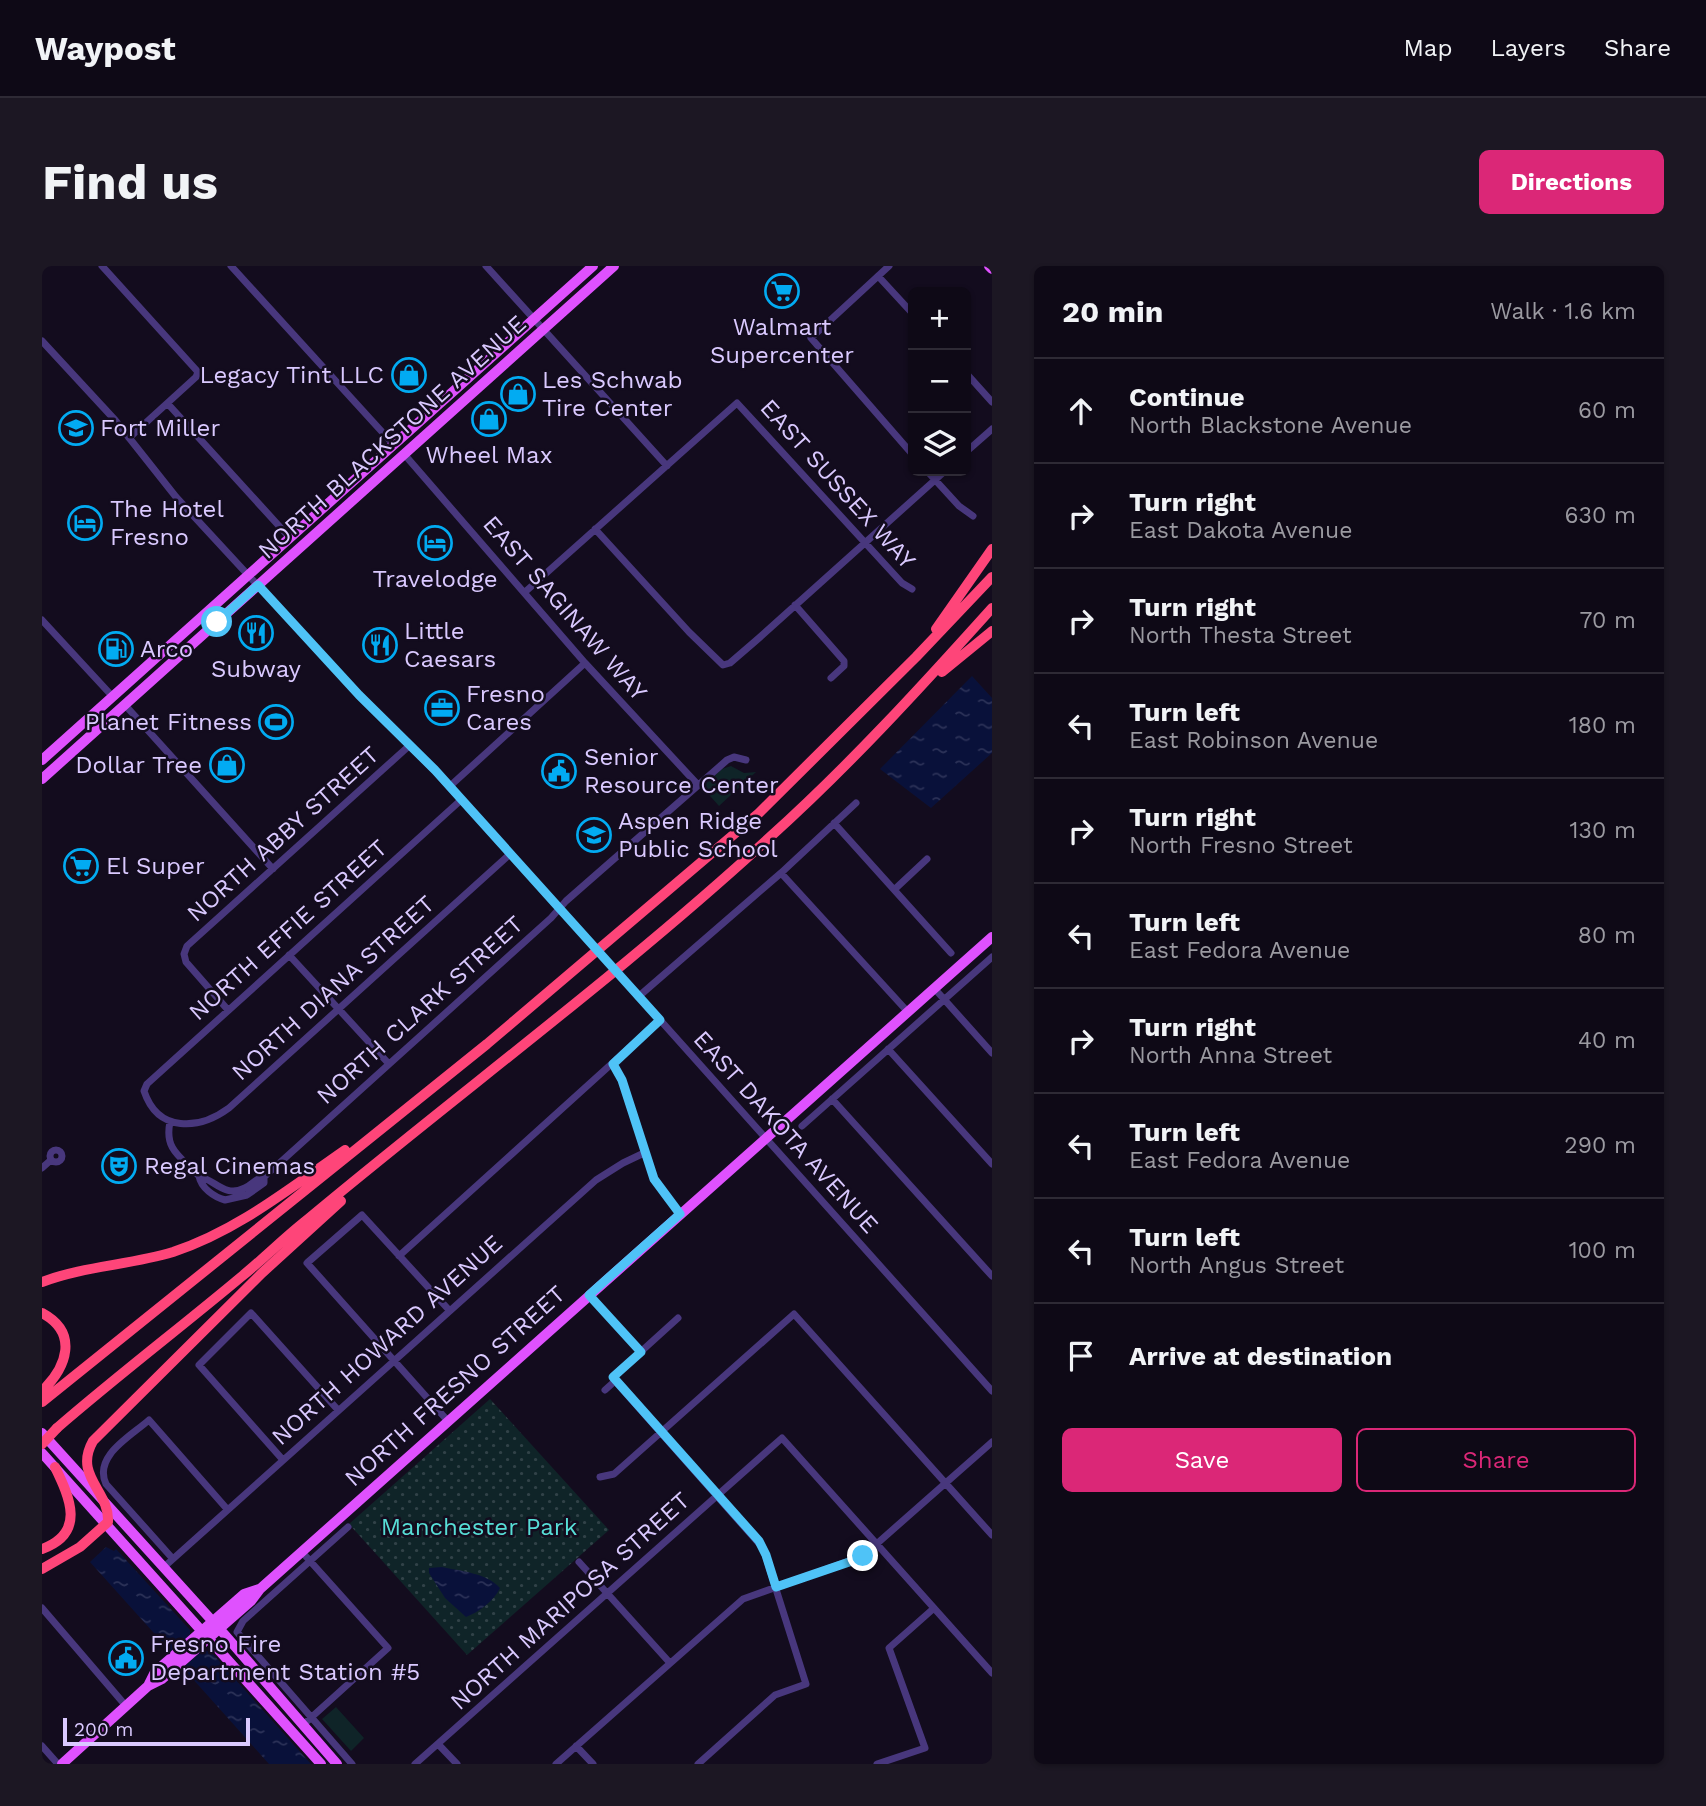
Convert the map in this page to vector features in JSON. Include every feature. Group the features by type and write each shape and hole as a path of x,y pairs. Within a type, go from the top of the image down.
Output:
{"highway":[{"path":"916,657 992,549"},
{"path":"42,1402 487,1044 760,813 992,577"},
{"path":"42,1442 302,1224 593,989 768,839 905,703 992,608"},
{"path":"905,703 992,631"},
{"path":"42,1282 152,1258 223,1232 399,1113"},
{"path":"42,1569 69,1555 107,1525 109,1519 106,1504 87,1470 87,1455 93,1441 253,1282 413,1135"},
{"path":"42,1313 59,1328 64,1338 65,1352 59,1372 42,1391"},
{"path":"42,1549 61,1538 67,1529 72,1509 70,1497 55,1467"}],"main road":[{"name":"NORTH BLACKSTONE AVENUE","path":"42,760 593,266"},
{"name":"NORTH BLACKSTONE AVENUE","path":"42,779 614,266"},
{"path":"404,454 403,446 426,424 433,410"},
{"path":"377,479 378,469 396,452 394,445"},
{"path":"125,705 124,697 148,673 149,665"},
{"path":"71,753 91,727 110,710 115,702 113,697"},
{"path":"42,760 42,770"},
{"name":"NORTH FRESNO STREET","path":"60,1764 148,1686 162,1679 196,1642 251,1601 260,1589 447,1420 992,937"},
{"path":"42,1433 216,1625 307,1720 337,1764"},
{"path":"42,1453 321,1764"},
{"path":"251,1685 271,1699 295,1724 307,1720"}],"street":[{"path":"102,266 198,372 196,377 130,438"},
{"path":"231,266 394,445"},
{"path":"486,266 667,466 525,592"},
{"path":"889,266 811,338 908,450"},
{"path":"878,276 908,309"},
{"name":"EAST DAKOTA AVENUE","path":"42,341 130,438 163,483 560,908 992,1391"},
{"path":"971,379 992,402"},
{"name":"EAST SUSSEX WAY","path":"667,466 737,403 902,583 912,589"},
{"path":"168,404 290,538"},
{"path":"971,448 992,429"},
{"name":"EAST SAGINAW WAY","path":"404,454 586,663 698,785"},
{"path":"931,476 959,506 973,516"},
{"path":"595,529 689,632 723,665 760,638 939,476"},
{"path":"795,606 844,661 844,666 831,678"},
{"path":"42,620 113,697"},
{"path":"449,787 586,663"},
{"path":"125,705 273,869"},
{"name":"NORTH ABBY STREET","path":"228,1010 186,962 184,954 187,946 410,745"},
{"name":"NORTH CLARK STREET","path":"170,1122 169,1144 199,1176 224,1191 239,1194 257,1190 264,1183 264,1177 698,785 727,760 734,757 746,760"},
{"name":"NORTH EFFIE STREET","path":"170,1122 162,1117 146,1098 144,1091 147,1084 461,800"},
{"path":"638,997 781,873 856,803"},
{"path":"834,823 951,953"},
{"name":"NORTH DIANA STREET","path":"170,1122 191,1124 220,1115 510,854"},
{"path":"895,889 927,859"},
{"path":"781,873 907,1011"},
{"path":"289,955 389,1064"},
{"path":"802,1126 992,957"},
{"path":"934,988 992,1053"},
{"path":"399,1256 660,1020"},
{"path":"888,1049 992,1164"},
{"path":"613,1064 622,1080 654,1179 680,1214"},
{"path":"832,1098 992,1276"},
{"name":"NORTH HOWARD AVENUE","path":"164,1567 596,1180 644,1153"},
{"path":"42,1168 51,1160"},
{"path":"447,1420 307,1263 362,1215 449,1310"},
{"path":"589,1295 641,1352"},
{"path":"283,1460 199,1365 251,1313 338,1410"},
{"path":"600,1477 614,1474 794,1314 992,1535"},
{"path":"678,1318 613,1377 759,1541 766,1555 806,1684 775,1695 698,1764"},
{"path":"605,1390 615,1381"},
{"path":"173,1559 106,1484 102,1473 106,1458 149,1420 227,1509"},
{"name":"NORTH MARIPOSA STREET","path":"415,1764 782,1438 877,1544"},
{"path":"556,1764 744,1599 855,1560 877,1544 992,1442"},
{"path":"348,1527 243,1621 237,1632 307,1720 352,1764"},
{"path":"877,1544 991,1670"},
{"path":"302,1552 388,1648 307,1720"},
{"path":"579,1562 670,1663"},
{"path":"42,1608 126,1706"},
{"path":"877,1764 925,1748 888,1648 933,1609"},
{"path":"438,1744 457,1764"},
{"path":"42,1746 60,1764"},
{"path":"576,1746 593,1764"}],"green space":[{"path":"731,766 744,773 756,772 719,806 702,787 722,769"},
{"name":"Manchester Park","path":"490,1399 609,1530 467,1655 349,1524"},
{"path":"336,1707 364,1738 351,1751 322,1719"}],"water":[{"path":"972,676 992,698 992,753 931,808 880,769"},
{"path":"106,1547 114,1551 116,1549 190,1630 190,1634 171,1652 90,1562"},
{"path":"442,1567 481,1576 500,1588 486,1606 466,1617 445,1598 429,1573 429,1568"},
{"path":"203,1650 211,1652 311,1764 269,1764 183,1668"}],"place":[{"name":"Walmart Supercenter","path":"782,291"},
{"name":"Legacy Tint LLC","path":"409,375"},
{"name":"Les Schwab Tire Center","path":"518,394"},
{"name":"Wheel Max","path":"489,419"},
{"name":"Fort Miller","path":"76,428"},
{"name":"The Hotel Fresno","path":"85,523"},
{"name":"Travelodge","path":"435,543"},
{"name":"Subway","path":"256,633"},
{"name":"Little Caesars","path":"380,645"},
{"name":"Arco","path":"116,649"},
{"name":"Fresno Cares","path":"442,708"},
{"name":"Planet Fitness","path":"276,722"},
{"name":"Dollar Tree","path":"227,765"},
{"name":"Senior Resource Center","path":"559,771"},
{"name":"Aspen Ridge Public School","path":"594,835"},
{"name":"El Super","path":"81,866"},
{"name":"Regal Cinemas","path":"119,1166"},
{"name":"Fresno Fire Department Station #5","path":"126,1658"}],"route":[{"path":"217,622 258,585 359,695 435,770 660,1020 613,1064 622,1080 654,1179 680,1214 589,1295 641,1352 613,1377 759,1541 776,1587 863,1556"}]}
